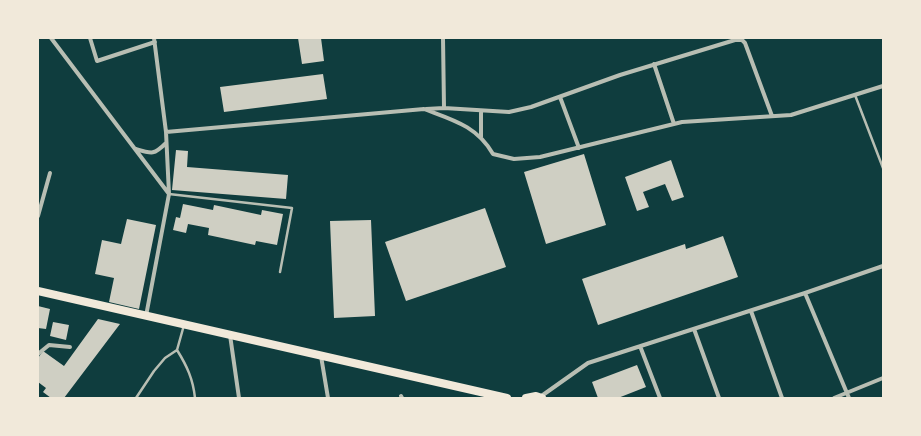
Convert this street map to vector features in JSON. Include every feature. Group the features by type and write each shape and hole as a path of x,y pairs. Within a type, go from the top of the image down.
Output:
{"main road":[{"path":"38,291 507,398"},
{"path":"526,398 531,396 541,397"}],"street":[{"path":"51,38 169,194"},
{"path":"90,38 97,61 154,40 166,132 169,194 146,316"},
{"path":"443,38 444,108"},
{"path":"166,132 424,109 444,108 509,112 531,107 654,64 734,40 742,40 744,43 772,116"},
{"path":"654,64 674,124"},
{"path":"424,109 458,123 481,137 493,154 514,159 540,157 674,124 791,115 883,86"},
{"path":"560,97 579,148"},
{"path":"481,137 482,111"},
{"path":"136,149 149,153 157,152 166,143"},
{"path":"38,216 50,173"},
{"path":"541,397 588,363 751,311 883,266"},
{"path":"805,293 849,398"},
{"path":"751,311 782,398"},
{"path":"694,329 719,398"},
{"path":"230,335 239,398"},
{"path":"38,354 49,344 70,347"},
{"path":"640,346 660,398"},
{"path":"321,356 328,398"},
{"path":"834,398 883,378"}],"lane":[{"path":"855,94 883,168"},
{"path":"169,194 292,208 280,272"},
{"path":"136,398 154,371 165,358 177,350 184,325"},
{"path":"177,350 187,365 194,384 195,398"}],"building":[{"path":"298,38 321,38 324,61 302,64"},
{"path":"323,74 327,99 224,112 220,87"},
{"path":"176,150 188,151 187,167 288,175 286,199 172,190"},
{"path":"584,154 606,225 546,244 524,172"},
{"path":"671,160 684,197 672,201 665,184 643,192 649,207 637,211 625,177"},
{"path":"183,204 213,210 214,205 261,215 262,210 283,214 277,245 256,241 255,245 208,235 209,228 188,224 186,233 173,230 176,217 180,218"},
{"path":"485,208 506,267 406,301 385,242"},
{"path":"127,219 156,225 139,309 109,302 114,278 95,274 102,240 121,244"},
{"path":"371,220 375,316 334,318 330,221"},
{"path":"723,236 738,277 598,325 582,279 685,244 686,249"},
{"path":"38,306 50,309 46,329 38,328"},
{"path":"98,319 120,324 64,398 51,398 43,392 46,388 38,382 38,358 43,351 64,366"},
{"path":"53,322 69,325 66,340 50,336"},
{"path":"637,365 646,387 618,398 598,398 592,382"}]}
